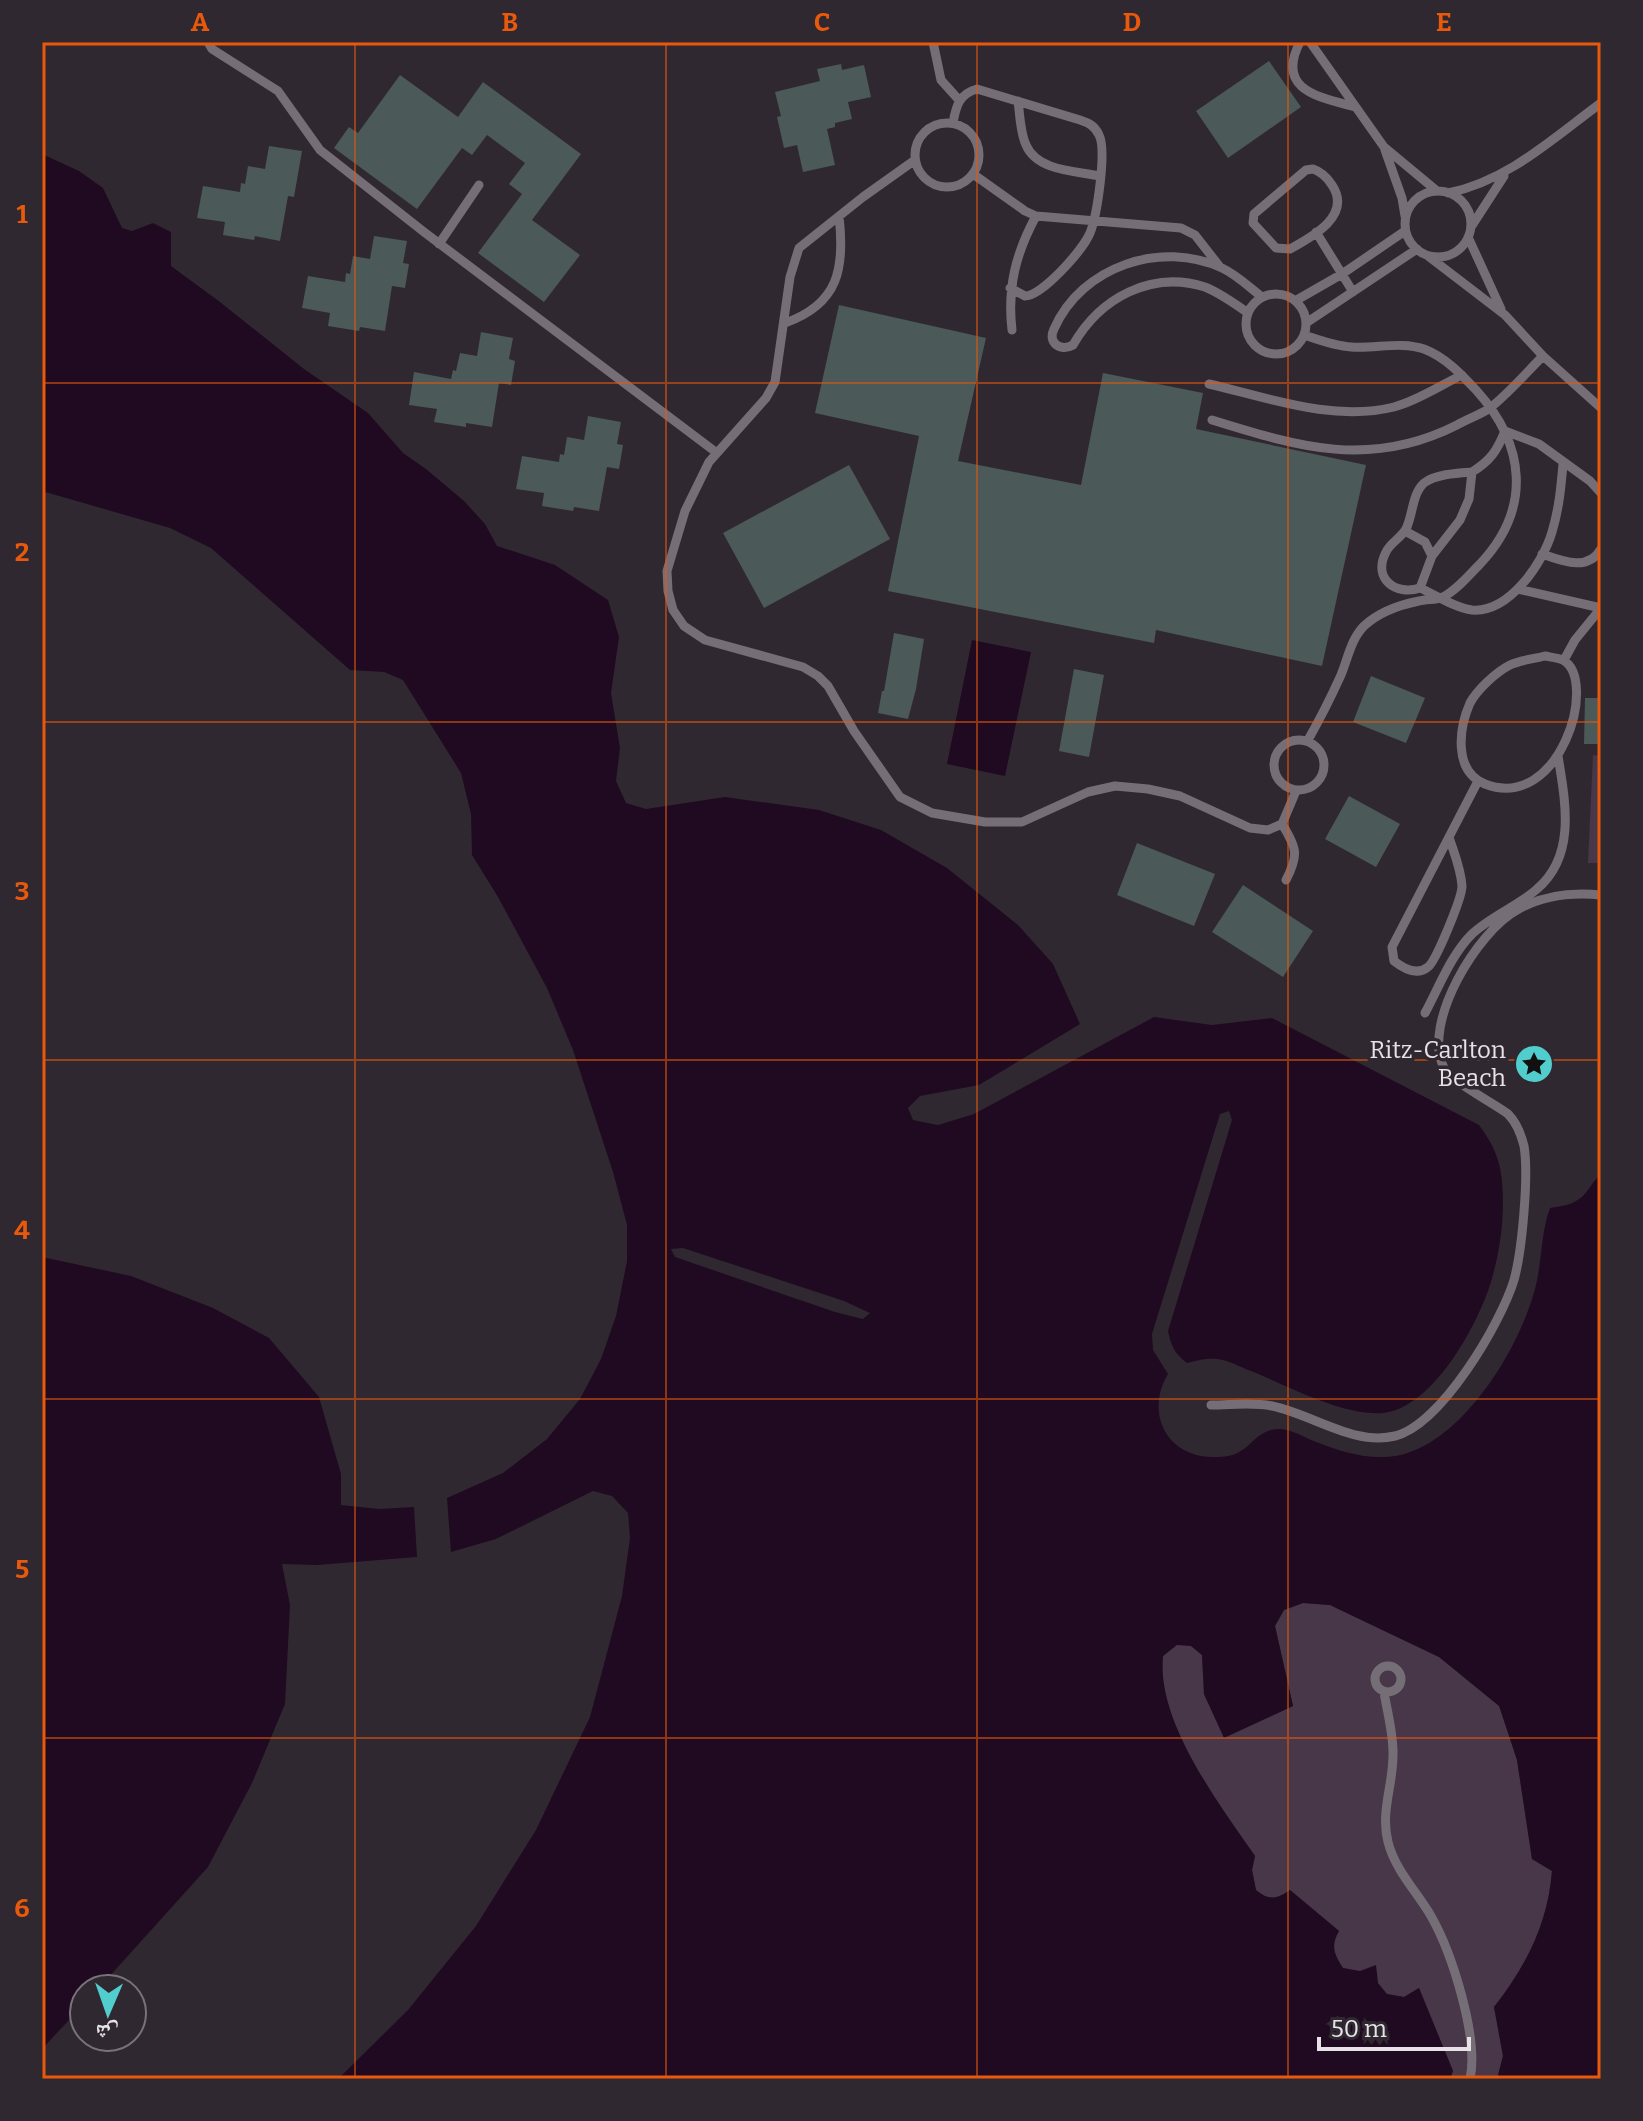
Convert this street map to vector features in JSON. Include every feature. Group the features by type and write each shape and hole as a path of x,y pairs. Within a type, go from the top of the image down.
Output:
{"lane":[{"path":"208,42 212,49 278,91 320,150 439,244 717,453"},
{"path":"933,42 941,80 959,100"},
{"path":"1300,42 1292,62 1300,86 1310,94 1355,107"},
{"path":"1310,42 1384,147 1437,191 1448,193 1480,185 1509,170 1601,103"},
{"path":"953,123 959,100 967,92 977,89 1091,124 1099,133 1102,143 1094,221 1084,245 1038,293 1025,296 1010,288"},
{"path":"1018,101 1025,144 1032,155 1042,163 1100,176"},
{"path":"953,123 967,130 977,143 979,159 973,174 962,184 947,187 932,184 920,174 915,160 916,145 924,132 937,124 953,123"},
{"path":"1384,147 1402,198 1409,241 1505,315 1543,356 1601,408"},
{"path":"915,160 799,248 790,277 775,382 766,398 709,462 685,511 667,571 673,610 684,626 705,640 803,667 818,676 828,686 854,731 900,797 932,813 1004,823 1022,822 1088,792 1115,786 1180,796 1250,828 1268,830 1282,824 1296,791"},
{"path":"1313,169 1326,177 1338,196 1339,205 1336,215 1316,232 1283,250 1270,243 1256,228 1252,218 1257,210 1300,175 1313,169"},
{"path":"1428,256 1452,254 1461,247 1488,198 1509,170"},
{"path":"973,174 1036,216 1181,228 1195,235 1220,267"},
{"path":"439,244 479,185"},
{"path":"1405,217 1417,198 1437,191"},
{"path":"1448,193 1465,206 1469,232 1505,315"},
{"path":"785,323 804,316 827,298 841,262 839,216"},
{"path":"1012,330 1010,288 1019,251 1036,216"},
{"path":"1295,301 1342,274 1405,231"},
{"path":"1316,232 1353,292"},
{"path":"1306,323 1417,249"},
{"path":"1248,313 1206,288 1167,282 1144,285 1122,294 1101,309 1073,345 1059,347 1053,342 1054,327 1081,291 1120,265 1164,256 1191,258 1220,267 1262,297"},
{"path":"1275,294 1295,301 1301,307 1306,323 1299,343 1285,352 1260,350 1248,337 1245,321 1248,313 1262,297 1275,294"},
{"path":"1304,335 1351,347 1397,345 1422,348 1444,360 1462,375 1505,431 1515,454 1517,478 1512,510 1501,537 1467,578 1442,597 1396,607 1362,627 1353,640 1335,689 1308,740"},
{"path":"1212,420 1289,444 1343,451 1405,444 1440,433 1489,408 1543,356"},
{"path":"1209,384 1322,410 1360,413 1397,406 1462,375"},
{"path":"1505,431 1539,444 1590,481 1601,493"},
{"path":"1505,431 1497,452 1487,463 1472,472 1425,482 1417,492 1405,531 1386,551 1382,565 1384,578 1394,588 1407,592 1420,588 1469,610 1485,610 1506,601 1542,554 1551,535 1560,502 1563,464"},
{"path":"1420,588 1432,556 1460,520 1469,499 1472,472"},
{"path":"1405,531 1425,542 1432,556"},
{"path":"1542,554 1580,563 1592,561 1601,549"},
{"path":"1518,589 1601,608 1575,640 1564,660"},
{"path":"1545,656 1564,660 1573,671 1576,691 1573,717 1558,756 1538,778 1521,787 1498,789 1478,781 1467,771 1461,748 1462,728 1471,701 1509,665 1545,656"},
{"path":"1296,739 1308,740 1320,749 1325,763 1322,778 1310,788 1296,791 1284,786 1276,777 1273,765 1276,753 1284,743 1296,739"},
{"path":"1425,1013 1460,948 1473,933 1540,887 1551,871 1566,833 1567,812 1558,756"},
{"path":"1449,837 1459,867 1462,886 1460,900 1430,966 1419,972 1404,969 1394,961 1392,947 1478,781"},
{"path":"1282,824 1295,850 1296,861 1286,880"},
{"path":"1540,887 1545,898"},
{"path":"1211,1405 1270,1405 1346,1431 1379,1438 1395,1436 1410,1431 1428,1416 1468,1368 1485,1342 1515,1277 1524,1149 1515,1122 1508,1114 1448,1075 1438,1048 1440,1030 1451,995 1473,955 1492,930 1518,909 1545,898 1564,894 1601,895"},
{"path":"1437,990 1451,995"},
{"path":"1384,1692 1393,1750 1384,1827 1389,1847 1403,1874 1431,1915 1443,1940 1472,2041 1470,2079"}],"shaded area":[{"path":"42,154 79,171 103,188 122,228 132,231 153,223 171,232 171,266 304,369 368,413 403,453 464,501 485,524 497,546 555,565 608,600 619,637 611,693 620,748 616,781 626,803 646,809 725,797 819,810 881,830 947,868 1018,925 1053,964 1080,1024 979,1085 920,1096 908,1108 913,1120 938,1125 974,1114 1154,1017 1212,1025 1272,1018 1479,1125 1489,1140 1500,1168 1503,1197 1502,1228 1489,1288 1462,1344 1434,1382 1401,1408 1367,1413 1316,1399 1226,1361 1209,1359 1187,1363 1172,1345 1168,1331 1232,1120 1229,1111 1220,1114 1152,1334 1153,1350 1168,1374 1161,1389 1160,1418 1173,1442 1185,1450 1199,1456 1231,1455 1262,1434 1280,1429 1343,1451 1376,1457 1411,1452 1436,1439 1460,1419 1481,1394 1516,1338 1536,1285 1550,1208 1575,1202 1601,1176 1601,2079 1497,2079 1503,2056 1494,2007 1534,1944 1546,1909 1552,1871 1532,1859 1517,1760 1499,1706 1439,1657 1330,1605 1303,1603 1284,1610 1275,1626 1293,1706 1224,1738 1204,1694 1202,1655 1191,1646 1177,1645 1163,1656 1163,1681 1169,1707 1208,1787 1255,1856 1252,1870 1256,1890 1273,1898 1290,1890 1339,1931 1334,1950 1343,1968 1360,1971 1376,1965 1378,1983 1387,1994 1404,1997 1419,1988 1453,2071 1450,2079 338,2079 408,2010 476,1926 536,1830 590,1717 622,1596 630,1538 628,1513 612,1496 593,1491 496,1539 451,1552 447,1498 503,1473 547,1439 580,1399 601,1359 616,1316 627,1261 627,1225 573,1050 547,988 472,855 471,814 461,773 403,680 384,672 350,670 211,548 170,528 42,491","holes":["683,1248 844,1301 870,1313 863,1319 835,1312 675,1257 671,1249"]},
{"path":"972,640 1031,652 1005,776 947,764"},
{"path":"1593,755 1601,756 1601,863 1588,863"},
{"path":"42,1257 131,1276 213,1308 269,1338 319,1397 341,1474 341,1505 379,1509 414,1507 417,1557 317,1565 282,1564 290,1605 285,1704 252,1783 208,1867 112,1973 68,1973 68,2021 42,2049"},
{"path":"1303,1603 1330,1605 1439,1657 1500,1706 1517,1760 1532,1859 1552,1871 1546,1909 1534,1944 1494,2007 1503,2056 1497,2079 1450,2079 1453,2071 1419,1988 1404,1997 1386,1994 1368,1976 1343,1968 1335,1950 1339,1931 1290,1890 1273,1898 1256,1890 1252,1870 1255,1856 1208,1787 1169,1708 1163,1681 1163,1656 1177,1644 1191,1646 1202,1655 1204,1694 1224,1737 1293,1706 1275,1626 1284,1610"}],"building":[{"path":"1269,61 1301,107 1228,158 1196,111"},
{"path":"841,64 842,70 864,65 871,97 848,102 852,119 835,123 835,127 827,129 835,165 803,172 797,145 784,148 775,92 820,81 817,69"},
{"path":"400,75 458,117 483,82 581,154 532,220 580,255 544,302 478,253 522,194 509,184 525,163 487,135 472,155 462,148 417,209 334,148 349,127 358,133"},
{"path":"269,146 302,151 294,197 288,196 280,241 223,235 225,222 197,218 203,186 240,192 241,183 245,184 248,166 265,169"},
{"path":"374,236 407,241 403,263 409,264 405,288 392,286 385,331 328,326 330,313 302,308 308,276 345,282 346,273 350,274 353,256 370,259"},
{"path":"839,305 986,338 958,461 1081,485 1103,373 1203,393 1196,429 1366,465 1322,666 1156,630 1154,643 888,591 919,436 815,413"},
{"path":"481,332 513,338 509,359 515,361 511,385 499,383 492,427 434,422 437,409 409,405 414,372 451,379 460,353 477,356"},
{"path":"588,416 621,422 617,444 623,445 619,469 607,467 599,511 542,506 544,493 516,489 522,456 559,462 560,454 564,455 567,437 584,440"},
{"path":"849,465 890,539 764,608 723,533"},
{"path":"894,633 924,639 908,719 878,713"},
{"path":"1074,669 1104,675 1089,757 1059,751"},
{"path":"1371,676 1425,698 1406,743 1353,722"},
{"path":"1585,698 1601,698 1601,744 1584,744"},
{"path":"1349,796 1400,824 1376,867 1325,839"},
{"path":"1137,843 1215,874 1194,926 1117,895"},
{"path":"1243,885 1313,931 1283,977 1212,932"}],"place":[{"name":"Ritz-Carlton Beach","path":"1534,1064"}]}
